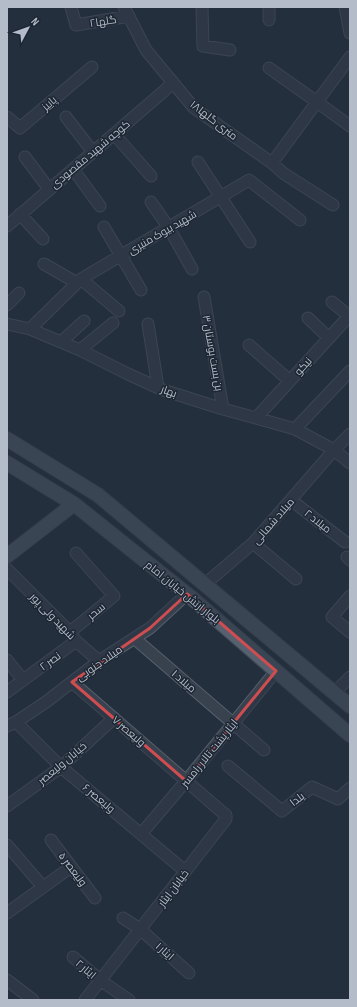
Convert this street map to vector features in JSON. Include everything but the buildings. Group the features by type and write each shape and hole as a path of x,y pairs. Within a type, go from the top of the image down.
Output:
{"main road":[{"name":"بلوار ارتش خیابان امام","path":"7,439 98,496 350,706"},
{"name":"بلوار ارتش خیابان امام","path":"8,464 74,504 187,594 350,735"},
{"path":"7,556 74,504"}],"street":[{"name":"گلها۲","path":"71,7 76,25 127,12"},
{"path":"202,7 203,46 230,50"},
{"path":"269,20 270,7"},
{"path":"344,7 350,33"},
{"name":"۱۸متری گلها","path":"127,12 146,50 194,108 284,173 333,205"},
{"path":"272,163 350,57"},
{"name":"پاییز","path":"7,117 20,128 92,67"},
{"path":"269,68 350,126"},
{"name":"کوچه شهید مقصودی","path":"8,222 20,214 173,82"},
{"path":"66,118 93,152"},
{"path":"114,134 151,176"},
{"path":"25,157 49,189"},
{"path":"198,162 250,242"},
{"path":"73,169 100,206"},
{"name":"شهید بیوک منیری","path":"30,329 79,281 249,180 300,220"},
{"path":"151,202 169,228 192,269"},
{"path":"20,214 42,239"},
{"path":"104,227 141,290"},
{"path":"44,264 79,281 118,312"},
{"path":"7,305 20,293"},
{"name":"بن بست بوستان ۳","path":"204,297 223,409"},
{"path":"332,302 349,315"},
{"name":"نیکو","path":"256,418 349,315"},
{"path":"308,318 329,338"},
{"path":"62,342 84,321"},
{"path":"80,350 113,323"},
{"name":"بهار","path":"7,324 30,329 62,342 158,387 223,409 295,429 334,450 350,463"},
{"path":"148,324 158,387"},
{"path":"249,345 290,381"},
{"path":"295,429 350,371"},
{"name":"میلاد شمالی","path":"204,585 253,543 334,450 350,434"},
{"name":"میلاد ۲","path":"291,500 346,542"},
{"path":"253,543 296,579"},
{"name":"سحر","path":"73,637 114,596 76,553"},
{"name":"شهید ولی پور","path":"7,569 73,637 99,661"},
{"name":"میلاد جنوبی","path":"11,724 46,702 99,661 150,628 187,594"},
{"path":"350,596 332,617 350,632"},
{"name":"نصر ۲","path":"7,692 73,637"},
{"name":"میلاد ۱","path":"134,638 264,750"},
{"path":"7,660 23,680"},
{"name":"ایثار پشت تالار رامسر","path":"141,834 276,671"},
{"path":"334,693 350,677"},
{"name":"ولیعصر ۷","path":"72,682 186,781"},
{"name":"خیابان ولیعصر","path":"7,806 61,767 114,718"},
{"name":"ولیعصر ۶","path":"11,724 185,872"},
{"name":"یلدا","path":"228,766 282,811 312,787 338,799 350,788"},
{"name":"خیابان ایثار","path":"85,1000 226,819 226,815 186,781"},
{"name":"ولیعصر ۵","path":"51,840 95,898"},
{"path":"7,845 43,887"},
{"path":"7,913 71,867"},
{"name":"ایثار ۱","path":"123,918 140,929 190,973"},
{"name":"ایثار ۲","path":"73,957 100,980 129,1000"},
{"path":"7,980 33,1000"}],"highlighted area":[{"path":"187,594 276,671 186,781 72,682 150,628"}]}
